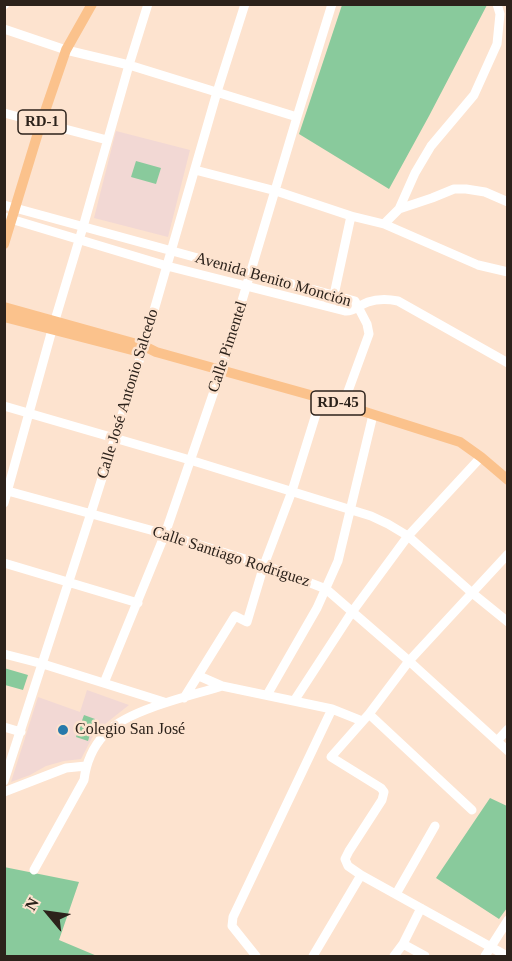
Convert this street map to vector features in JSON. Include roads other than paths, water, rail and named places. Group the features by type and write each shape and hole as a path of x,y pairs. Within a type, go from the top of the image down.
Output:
{"main road":[{"name":"RD-1","path":"4,244 10,206 66,50 92,4"},
{"name":"RD-45","path":"4,307 54,325 321,398 460,442 482,457 507,480"},
{"name":"RD-45","path":"4,317 54,325"}],"street":[{"path":"4,503 28,413 148,4"},
{"name":"Calle Pimentel","path":"104,683 165,534 221,371 332,4"},
{"path":"384,224 399,209 415,173 431,146 474,95 497,44 500,14 497,4"},
{"name":"Calle José Antonio Salcedo","path":"4,781 143,349 241,7"},
{"path":"4,29 66,50 129,65 297,117"},
{"path":"4,113 107,140"},
{"path":"195,170 276,190 351,216 384,224 478,265 507,272"},
{"path":"399,209 454,189 485,192 506,198"},
{"name":"Avenida Benito Monción","path":"8,218 167,266 345,311 352,311 358,306 355,302 334,295 10,206"},
{"path":"334,295 351,216"},
{"path":"343,405 369,334 358,306 369,302 398,301 507,363"},
{"path":"184,698 235,616 247,622 321,398"},
{"path":"4,406 371,516 408,537 507,622"},
{"path":"267,695 311,618 338,561 373,415"},
{"path":"294,701 352,612 408,537 482,457"},
{"name":"Calle Santiago Rodríguez","path":"6,490 165,534 264,565 326,589 409,661 507,752"},
{"path":"507,554 409,661 366,717 331,757 384,792 382,800 345,859 348,866 421,908 488,952 507,957"},
{"path":"4,563 138,603"},
{"path":"4,654 164,702"},
{"path":"197,679 366,717 472,810"},
{"path":"197,679 200,693"},
{"path":"34,870 84,780 86,766 104,734 129,717 164,702 222,686"},
{"path":"256,957 232,926 232,917 332,709"},
{"path":"4,727 21,732"},
{"path":"497,741 507,729"},
{"path":"4,792 66,768 86,766"},
{"path":"396,894 435,826"},
{"path":"313,957 361,875"},
{"path":"394,957 421,908"},
{"path":"488,952 507,920"},
{"path":"402,944 425,957"}],"place":[{"name":"Colegio San José","path":"63,730"}]}
